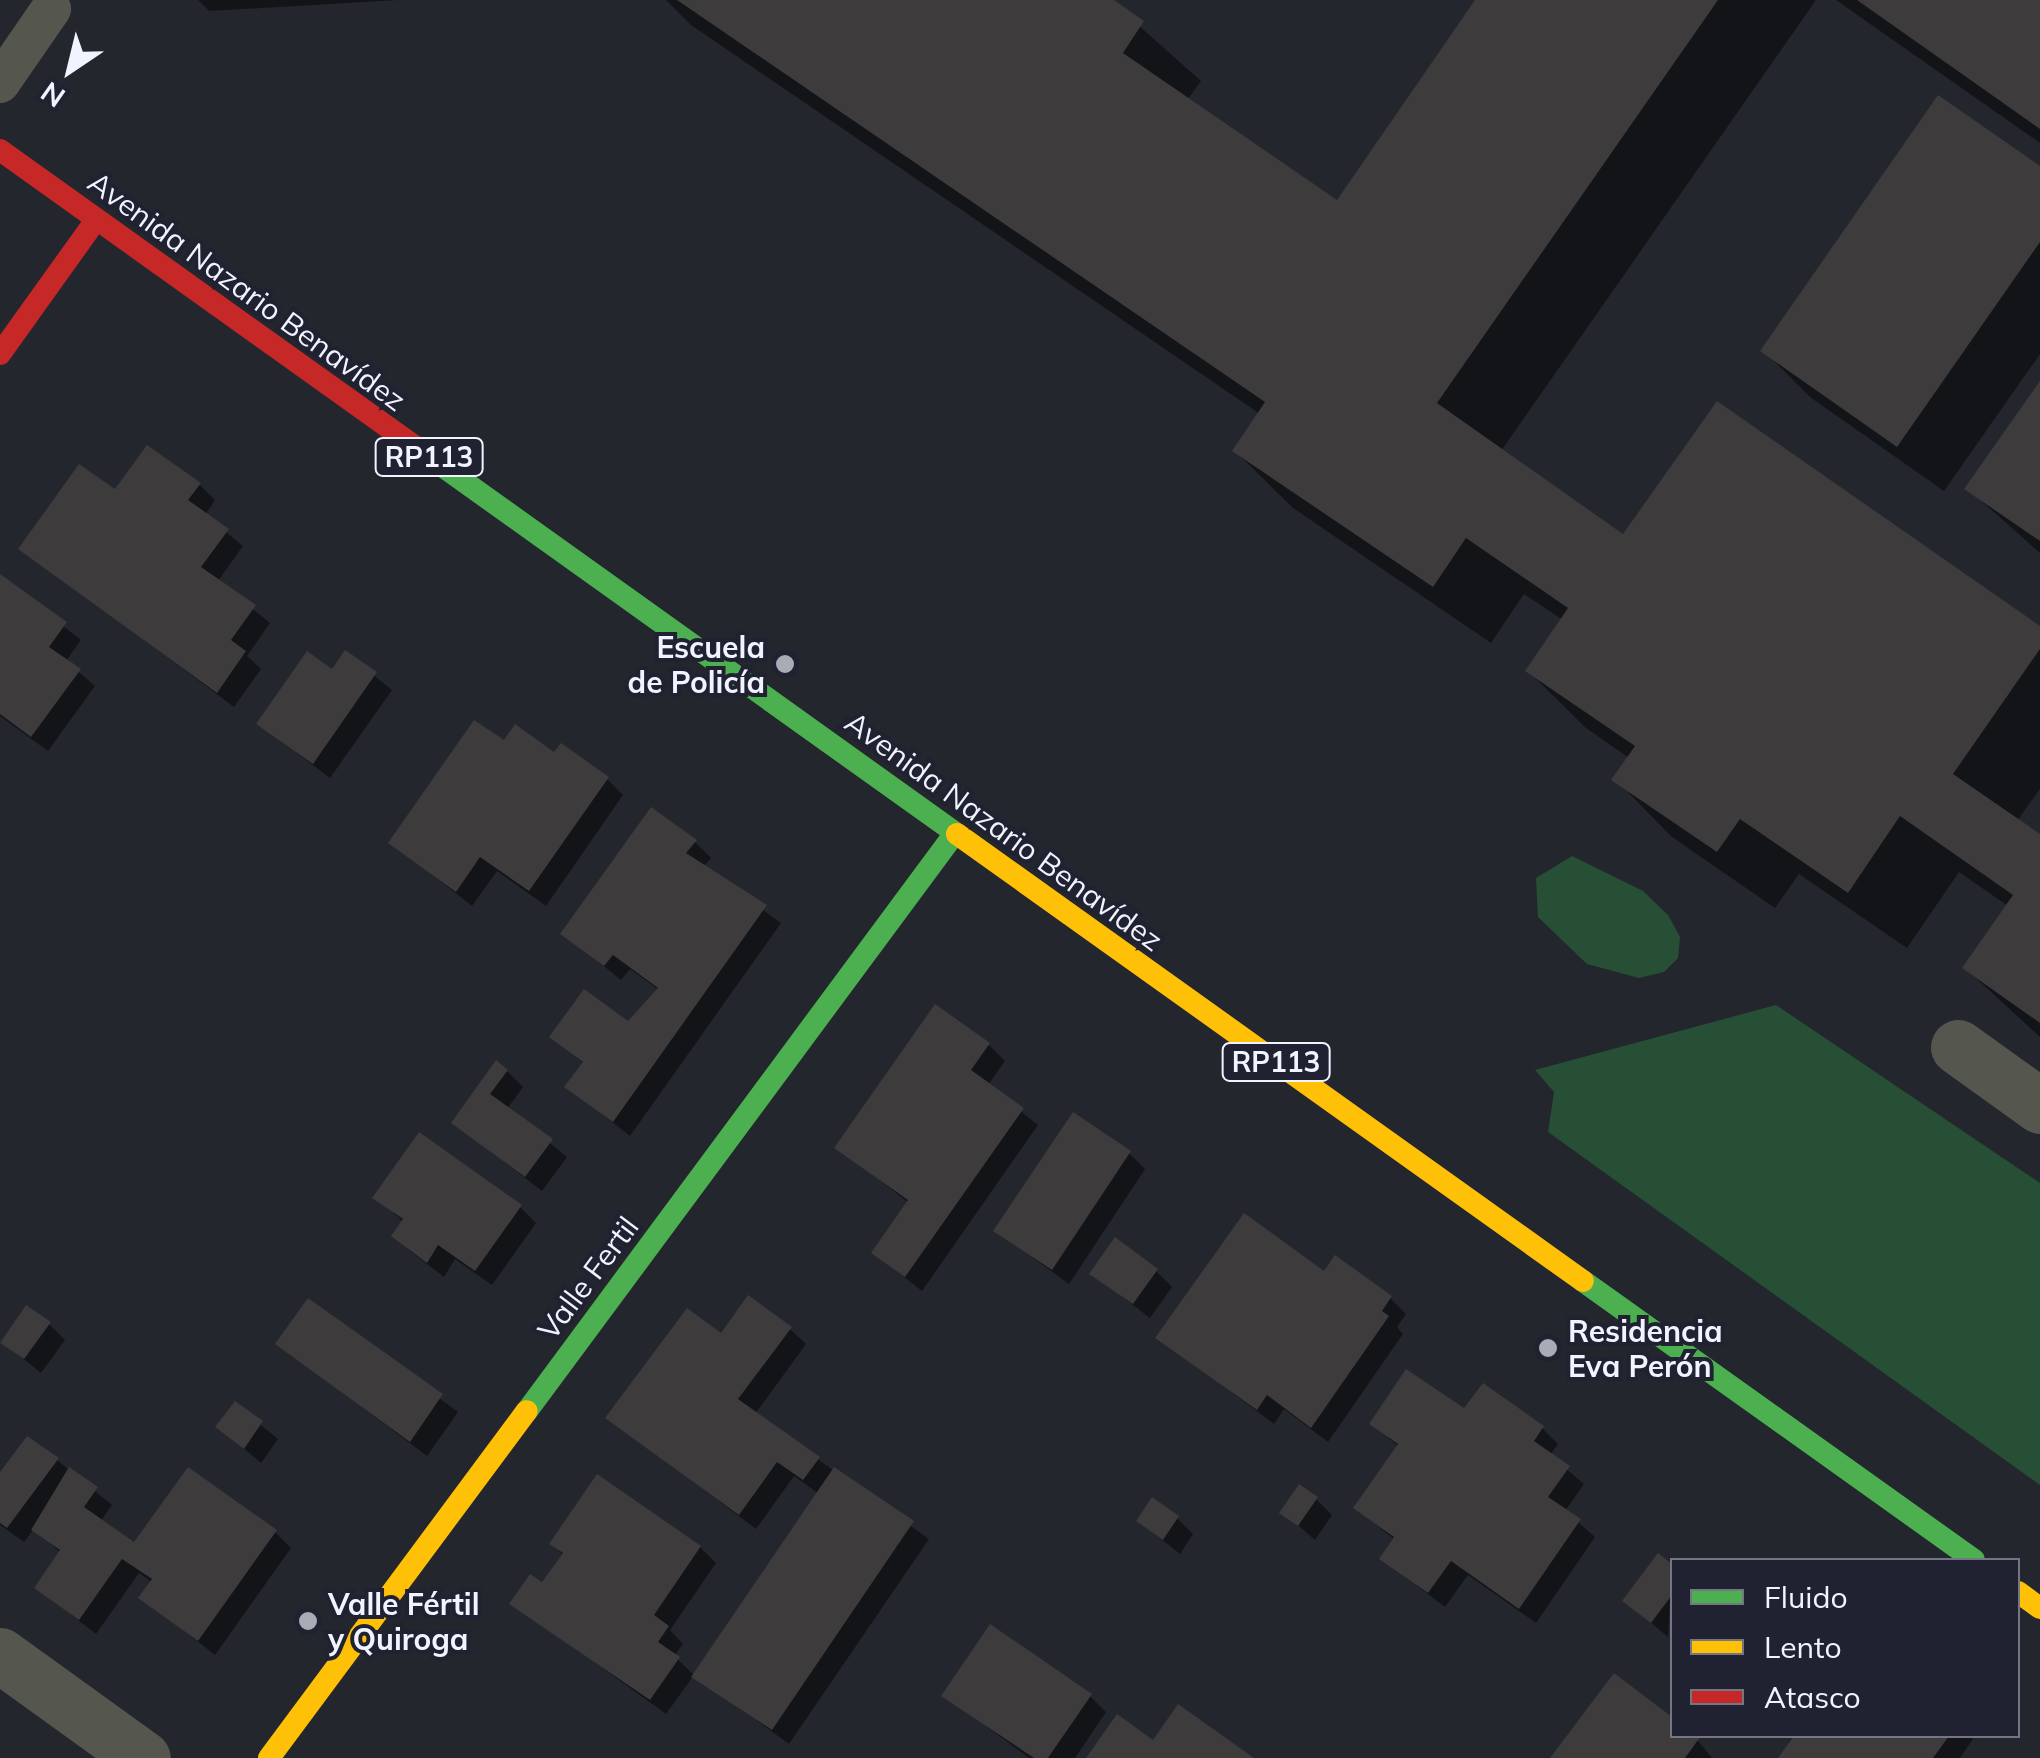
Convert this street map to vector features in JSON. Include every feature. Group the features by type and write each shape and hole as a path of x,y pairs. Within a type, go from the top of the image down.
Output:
{"main road":[{"name":"Avenida Nazario Benavídez","path":"0,150 1971,1558"},
{"path":"0,354 96,220"},
{"name":"Valle Fertil","path":"269,1758 955,833"}],"street":[{"path":"1958,1047 2040,1106"},
{"path":"0,1654 143,1758"}],"lane":[{"path":"0,83 50,9"}],"green space":[{"path":"1572,856 1643,891 1668,915 1680,937 1678,958 1664,972 1639,978 1587,964 1538,917 1536,878"},
{"path":"1776,1005 2040,1183 2040,1485 1548,1132 1554,1092 1535,1070"}],"building":[{"path":"677,0 1114,0 1144,21 1123,53 1337,200 1475,0 1718,0 1437,403 1623,534 1717,401 2040,626 2040,649 1953,774 2040,834 2040,1023 1962,968 2013,895 1900,816 1848,893 1740,819 1717,852 1611,780 1635,746 1525,671 1568,608 1466,538 1433,587 1232,451 1265,402"},
{"path":"1857,0 2040,0 2040,129"},
{"path":"1938,95 2040,166 2040,242 1897,447 1760,351"},
{"path":"2040,381 2040,541 1964,489"},
{"path":"147,445 201,483 188,500 229,529 201,567 256,605 231,640 246,651 217,693 18,549 79,464 115,489"},
{"path":"0,574 67,622 49,647 81,669 31,737 0,714"},
{"path":"345,650 377,672 313,764 256,724 307,651 332,669"},
{"path":"474,720 504,740 515,724 554,752 561,743 609,777 529,891 480,857 456,892 388,843"},
{"path":"651,807 697,840 686,853 767,905 613,1122 564,1087 583,1062 549,1037 584,989 628,1021 658,988 613,955 604,966 560,934"},
{"path":"935,1004 990,1043 971,1070 1024,1108 905,1277 871,1253 908,1200 834,1148"},
{"path":"496,1060 508,1070 490,1094 553,1139 525,1177 451,1123"},
{"path":"1073,1112 1131,1151 1052,1270 993,1231"},
{"path":"419,1132 522,1205 475,1271 438,1245 427,1263 391,1236 403,1219 372,1198"},
{"path":"1244,1213 1324,1271 1335,1255 1392,1296 1382,1311 1389,1316 1311,1428 1267,1395 1257,1410 1155,1338"},
{"path":"1115,1237 1158,1269 1133,1304 1089,1274"},
{"path":"748,1295 792,1327 738,1399 820,1457 803,1480 777,1462 739,1515 605,1418 687,1308 721,1333"},
{"path":"308,1298 443,1394 410,1442 275,1344"},
{"path":"26,1305 51,1322 24,1359 0,1343"},
{"path":"1406,1369 1464,1408 1483,1383 1544,1426 1534,1441 1570,1466 1548,1497 1581,1519 1519,1609 1451,1561 1428,1593 1379,1559 1394,1537 1353,1508 1398,1444 1369,1424"},
{"path":"235,1401 263,1421 244,1449 215,1427"},
{"path":"27,1436 59,1458 7,1528 0,1523 0,1472"},
{"path":"69,1467 98,1487 84,1507 134,1542 188,1467 277,1530 198,1641 138,1598 152,1579 122,1559 79,1620 34,1588 60,1550 31,1530"},
{"path":"834,1467 914,1521 772,1730 691,1677"},
{"path":"597,1474 701,1546 654,1615 669,1626 658,1642 680,1657 650,1700 509,1604 530,1574 542,1582 563,1553 549,1544"},
{"path":"1299,1484 1318,1497 1298,1526 1279,1513"},
{"path":"1152,1497 1179,1516 1163,1540 1136,1521"},
{"path":"1658,1553 1670,1562 1670,1598 1651,1623 1622,1601"},
{"path":"990,1624 1092,1694 1048,1758 1034,1758 941,1696"},
{"path":"1614,1673 1670,1715 1670,1738 1700,1738 1685,1758 1550,1758"},
{"path":"1178,1704 1254,1758 1086,1758 1117,1714 1153,1740"},
{"path":"1793,1738 1948,1738 1933,1758 1778,1758"}],"traffic: fast":[{"path":"417,448 957,834"},
{"path":"527,1411 955,833"},
{"path":"1583,1281 1971,1558"}],"traffic: slow":[{"path":"957,834 1583,1281"},
{"path":"269,1758 527,1411"},
{"path":"2020,1593 2040,1608"}],"traffic: jam":[{"path":"0,150 417,448"},
{"path":"0,354 96,220"}],"place":[{"name":"Escuela de Policía","path":"785,664"},
{"name":"Residencia Eva Perón","path":"1548,1348"},
{"name":"Valle Fértil y Quiroga","path":"308,1621"}]}
